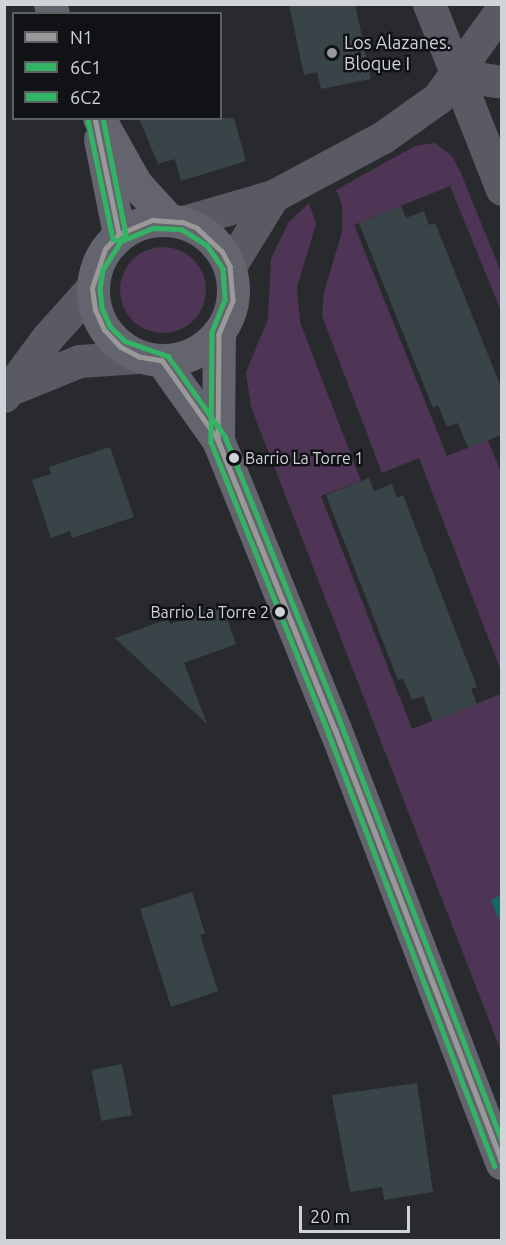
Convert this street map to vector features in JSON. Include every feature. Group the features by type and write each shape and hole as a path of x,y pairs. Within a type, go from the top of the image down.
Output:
{"main road":[{"path":"97,120 119,234"},
{"path":"98,120 136,184 175,221 212,239 230,267 233,301 219,333 218,440"},
{"path":"175,221 152,220 119,234 105,249 92,288 95,310 104,330 120,347 151,359 188,357 219,333"},
{"path":"151,359 218,440 335,729 501,1162"}],"street":[{"path":"429,4 501,189"},
{"path":"175,221 273,196 383,137 438,98 457,75 501,9"},
{"path":"457,75 501,82"},
{"path":"230,267 273,196"},
{"path":"7,393 48,337 92,288"},
{"path":"7,393 79,361 151,359"}],"shaded area":[{"path":"435,143 452,156 460,171 501,272 501,311 450,186 354,225 447,456 488,440 501,473 501,671 419,458 382,473 322,316 324,292 342,232 342,205 336,190 415,146"},
{"path":"309,203 316,224 297,287 300,322 361,481 321,496 412,729 501,694 501,1051 251,407 246,372 268,319 271,259 288,223"},
{"path":"163,247 187,254 199,266 206,290 199,314 187,326 163,333 139,326 127,314 120,290 127,266 139,254"},
{"path":"501,895 501,918 499,919 491,900"}],"building":[{"name":"Los Alazanes. Bloque I","path":"289,4 355,4 371,79 321,89 317,72 304,75"},
{"path":"234,118 246,161 181,181 175,159 158,164 140,120"},
{"path":"401,206 406,218 424,211 429,225 435,223 501,387 501,435 468,448 458,423 447,427 438,405 433,408 359,223"},
{"path":"110,447 134,517 72,538 70,531 51,538 32,480 51,474 49,467"},
{"path":"369,478 374,491 392,484 397,498 403,495 477,687 471,689 477,704 433,722 423,696 412,700 403,679 398,680 326,495"},
{"path":"222,605 236,644 184,663 207,724 115,638 168,619 170,624"},
{"path":"192,892 205,933 200,935 218,991 171,1007 140,909"},
{"path":"122,1064 132,1115 101,1121 92,1070"},
{"path":"417,1083 433,1192 384,1200 382,1187 350,1192 332,1095"}],"transit line":[{"name":"6C1","path":"88,120 113,239 121,241 153,228 181,229 207,245 223,269 225,300 212,333 211,442 328,732 495,1166"},
{"name":"N1","path":"95,120 119,234"},
{"name":"6C2","path":"103,120 126,234 103,270 100,288 102,308 110,326 125,341 168,356 225,436 342,726 502,1141"},
{"name":"N1","path":"152,220 183,222 197,228 222,251 230,266 233,301 219,334 218,440 162,361 139,357 120,347 104,330 95,310 92,288 105,249 119,234 152,220"},
{"name":"N1","path":"218,440 335,729"},
{"name":"N1","path":"218,440 335,729"},
{"name":"N1","path":"335,729 502,1162"},
{"name":"N1","path":"335,729 502,1162"}],"place":[{"name":"Los Alazanes. Bloque I","path":"332,53"},
{"name":"Barrio La Torre 1","path":"234,458"},
{"name":"Barrio La Torre 2","path":"280,612"}]}
